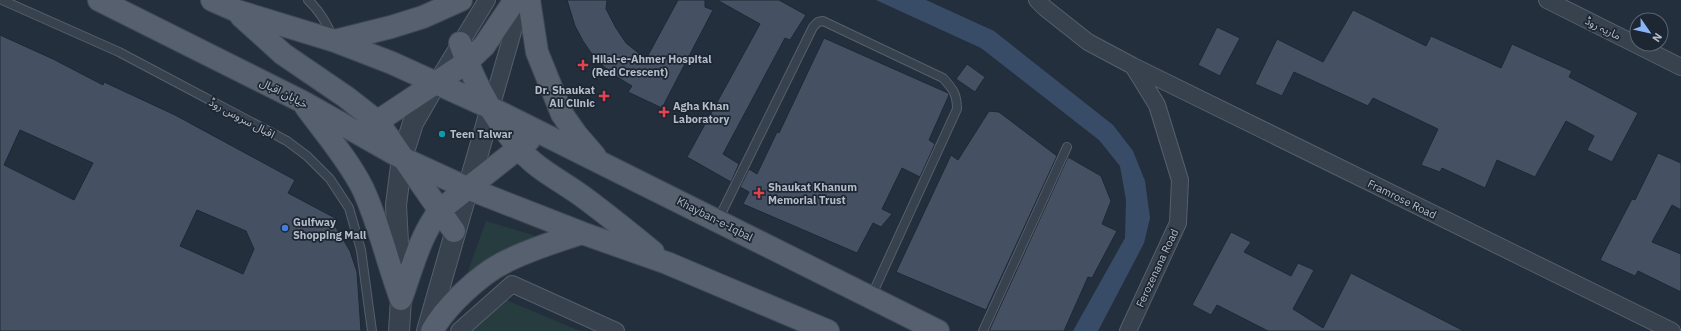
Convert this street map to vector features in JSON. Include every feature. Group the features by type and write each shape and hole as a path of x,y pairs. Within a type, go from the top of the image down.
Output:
{"main road":[{"name":"خیابان اقبال","path":"99,0 303,102 369,127 402,158 467,188"},
{"path":"212,0 237,12 335,42 392,63 436,83"},
{"path":"335,42 391,27 423,16 461,0"},
{"path":"237,12 283,54 346,97 369,127 436,83 464,52 484,46 515,0"},
{"path":"529,0 537,52 562,114 576,134 600,162"},
{"path":"464,52 491,108 518,148 536,164 587,199 667,263"},
{"name":"Khayban-e-Iqbal","path":"436,83 491,108 938,331"},
{"path":"303,102 348,162 362,187 374,215 389,267 401,299"},
{"path":"401,299 421,244 432,220 440,210 518,148 540,133"},
{"path":"402,158 454,231"},
{"path":"467,188 582,233 667,263 828,331"},
{"path":"432,331 452,304 486,274 504,262 582,233"}],"street":[{"path":"464,52 488,0"},
{"path":"427,331 454,231 522,0"},
{"name":"Ferozenana Road","path":"1037,0 1088,42 1133,66 1158,105 1180,180 1178,223 1128,331"},
{"name":"ماریہ روڈ","path":"1547,0 1681,67"},
{"name":"Framrose Road","path":"1133,66 1649,325 1672,331"},
{"path":"399,331 401,299 396,205 402,158 413,123 436,83"},
{"path":"486,274 512,284 616,331"},
{"path":"459,331 512,284"}],"lane":[{"name":"اقبال سروس روڈ","path":"2,0 119,52 287,141 307,156 330,179 349,208 361,250 372,331"},
{"path":"308,0 316,7 323,17 335,42"},
{"path":"718,221 813,27 818,22 823,21 943,78 952,87 957,98 957,109 871,297"},
{"path":"983,331 1067,147"}],"green space":[{"path":"486,221 536,236 466,277"},
{"path":"504,299 580,331 471,331"}],"water":[{"path":"876,0 926,0 994,31 1113,125 1133,151 1145,181 1150,218 1144,243 1098,331 1073,331 1125,238 1126,200 1120,166 1099,140 981,48"}],"building":[{"path":"567,0 607,0 606,9 616,28 626,43 646,59 678,0 705,0 705,7 713,10 662,108 628,92 632,86 614,75 596,60 575,26"},
{"path":"717,0 779,0 806,15 790,40 785,38 723,154 739,164 731,182 687,157 760,24"},
{"path":"1353,10 1426,46 1431,36 1501,68 1512,44 1572,71 1569,77 1638,113 1612,162 1587,150 1594,136 1566,121 1535,177 1497,160 1485,188 1442,168 1440,172 1421,165 1438,129 1373,98 1368,106 1294,72 1282,96 1255,84 1277,39 1323,62"},
{"path":"1217,27 1240,38 1220,76 1198,65"},
{"path":"0,35 53,59 103,85 104,82 175,115 295,180 288,193 337,219 334,224 350,251 357,272 361,331 0,331","holes":["20,130 93,163 74,200 4,165","197,210 246,231 254,249 243,274 180,246"]},
{"path":"824,38 948,93 949,95 929,140 935,144 920,177 902,168 882,209 892,214 881,227 873,223 857,253 743,204 749,192 740,187 749,169 757,174 777,132 779,133"},
{"path":"967,64 985,77 975,92 956,79"},
{"path":"989,111 999,112 1057,156 986,310 896,272 951,155 958,160"},
{"path":"1658,153 1681,163 1681,210 1672,205 1652,242 1681,254 1681,292 1638,271 1635,276 1600,260 1632,199 1635,200"},
{"path":"1068,157 1101,176 1111,201 1102,224 1117,231 1092,278 1088,277 1064,331 989,331"},
{"path":"1231,232 1251,242 1244,252 1291,276 1298,263 1314,270 1293,309 1323,328 1351,273 1464,331 1268,331 1217,305 1211,315 1192,305"}],"place":[{"name":"Hilal-e-Ahmer Hospital (Red Crescent)","path":"583,65"},
{"name":"Dr. Shaukat Ali Clinic","path":"604,96"},
{"name":"Agha Khan Laboratory","path":"664,112"},
{"name":"Teen Talwar","path":"442,134"},
{"name":"Shaukat Khanum Memorial Trust","path":"759,193"},
{"name":"Gulfway Shopping Mall","path":"285,228"}]}
